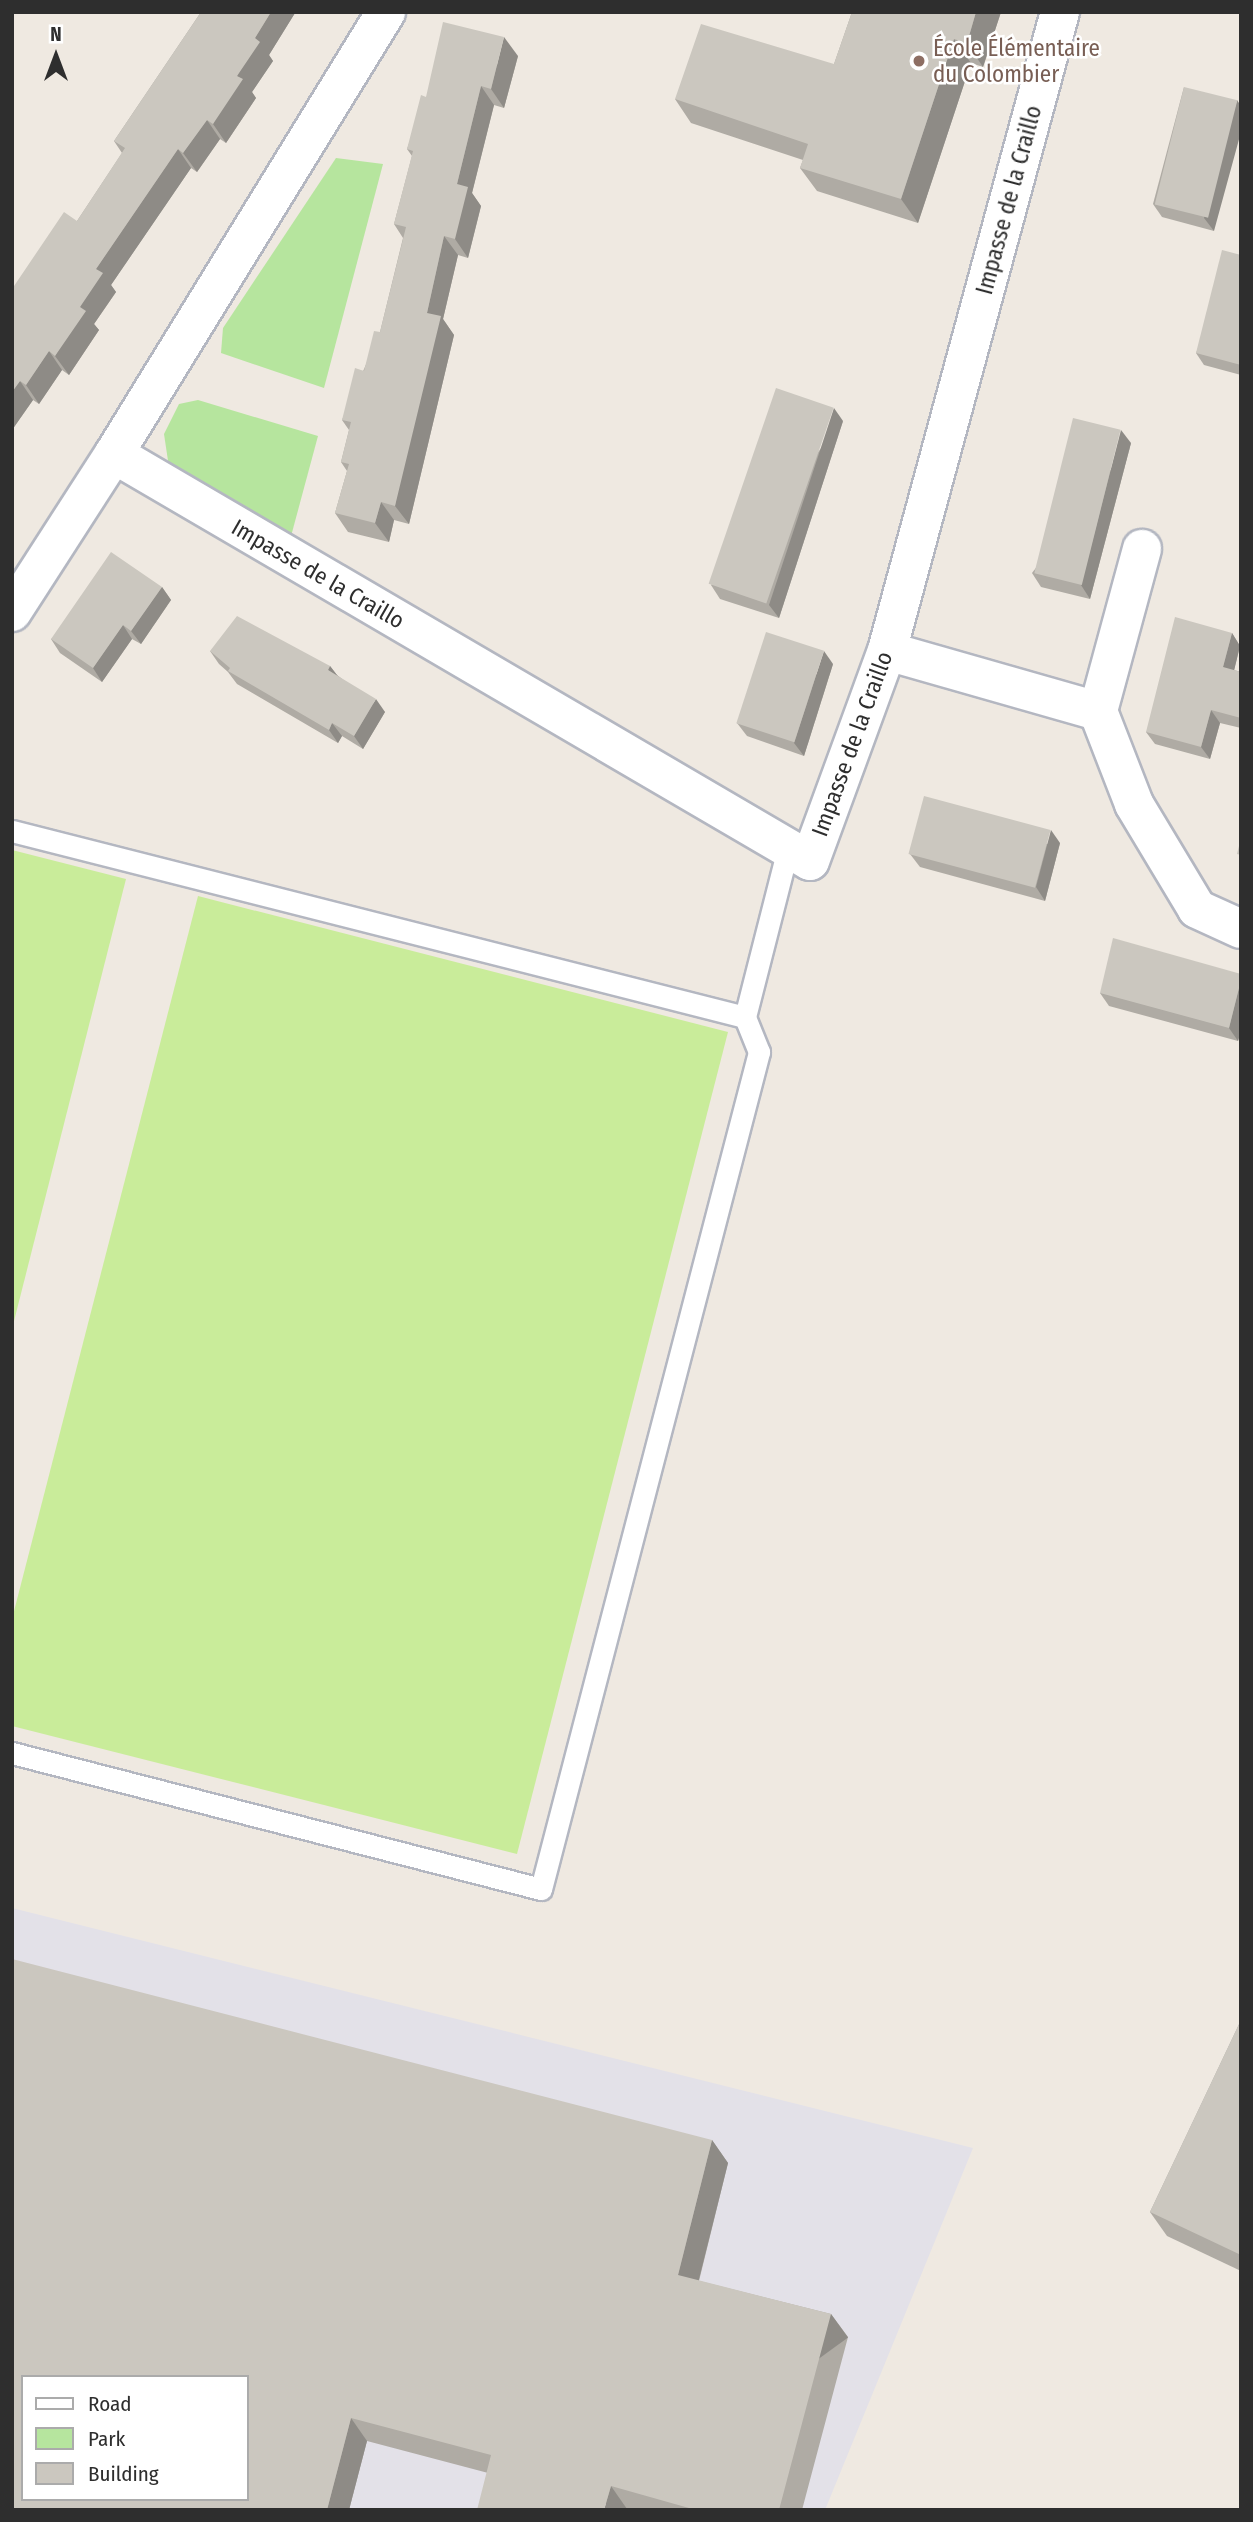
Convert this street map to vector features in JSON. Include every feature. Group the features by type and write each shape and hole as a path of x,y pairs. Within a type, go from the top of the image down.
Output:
{"street":[{"path":"12,612 114,454 386,12"},
{"name":"Impasse de la Craillo","path":"114,454 810,861 887,651 1060,12"},
{"path":"1142,549 1098,711 1134,804 1197,909 1241,929"},
{"path":"887,651 1098,711"}],"lane":[{"path":"12,831 745,1017"},
{"path":"12,1753 541,1889 759,1052 745,1017 788,848"}],"shaded area":[{"path":"12,1908 973,2148 825,2510 12,2510"}],"green space":[{"path":"336,158 383,164 324,388 221,353 223,328"},
{"path":"198,400 318,436 290,540 170,474 164,434 179,404"},
{"path":"12,850 126,879 12,1329"},
{"path":"198,896 728,1032 517,1854 12,1726 12,1619"}],"building":[{"path":"201,12 271,12 255,38 260,42 237,76 243,79 213,124 207,120 183,153 178,149 96,269 103,273 80,307 86,311 55,356 49,351 26,385 20,381 12,392 12,289 64,212 77,221 125,148 114,141"},
{"path":"852,12 976,12 967,43 954,39 901,199 800,168 808,144 675,99 701,24 834,64"},
{"path":"443,22 504,37 491,89 481,86 457,184 468,187 455,239 444,236 427,313 441,316 395,506 381,502 375,523 335,513 349,464 341,462 351,422 342,420 355,368 364,371 374,331 380,332 406,227 394,224 413,151 407,149 421,95 426,97"},
{"path":"1184,87 1237,100 1208,218 1155,204"},
{"path":"1222,250 1241,255 1241,365 1196,353"},
{"path":"776,388 834,408 766,604 709,584"},
{"path":"1073,418 1121,430 1082,585 1034,573"},
{"path":"111,552 162,587 131,631 123,625 93,668 51,639"},
{"path":"237,616 330,666 328,670 376,699 354,736 332,723 329,730 228,671 230,668 210,651"},
{"path":"1175,617 1232,633 1223,667 1241,672 1241,718 1211,710 1201,747 1146,732"},
{"path":"766,632 824,651 794,742 736,723"},
{"path":"924,796 1051,830 1035,888 908,854"},
{"path":"1241,838 1241,855 1237,854"},
{"path":"1113,938 1241,974 1229,1028 1100,993"},
{"path":"12,1959 712,2140 678,2275 831,2314 779,2510 696,2510 611,2486 604,2510 477,2510 491,2455 351,2418 327,2510 12,2510"},
{"path":"1241,2020 1241,2255 1150,2212"}],"place":[{"name":"École Élémentaire du Colombier","path":"919,61"}]}
